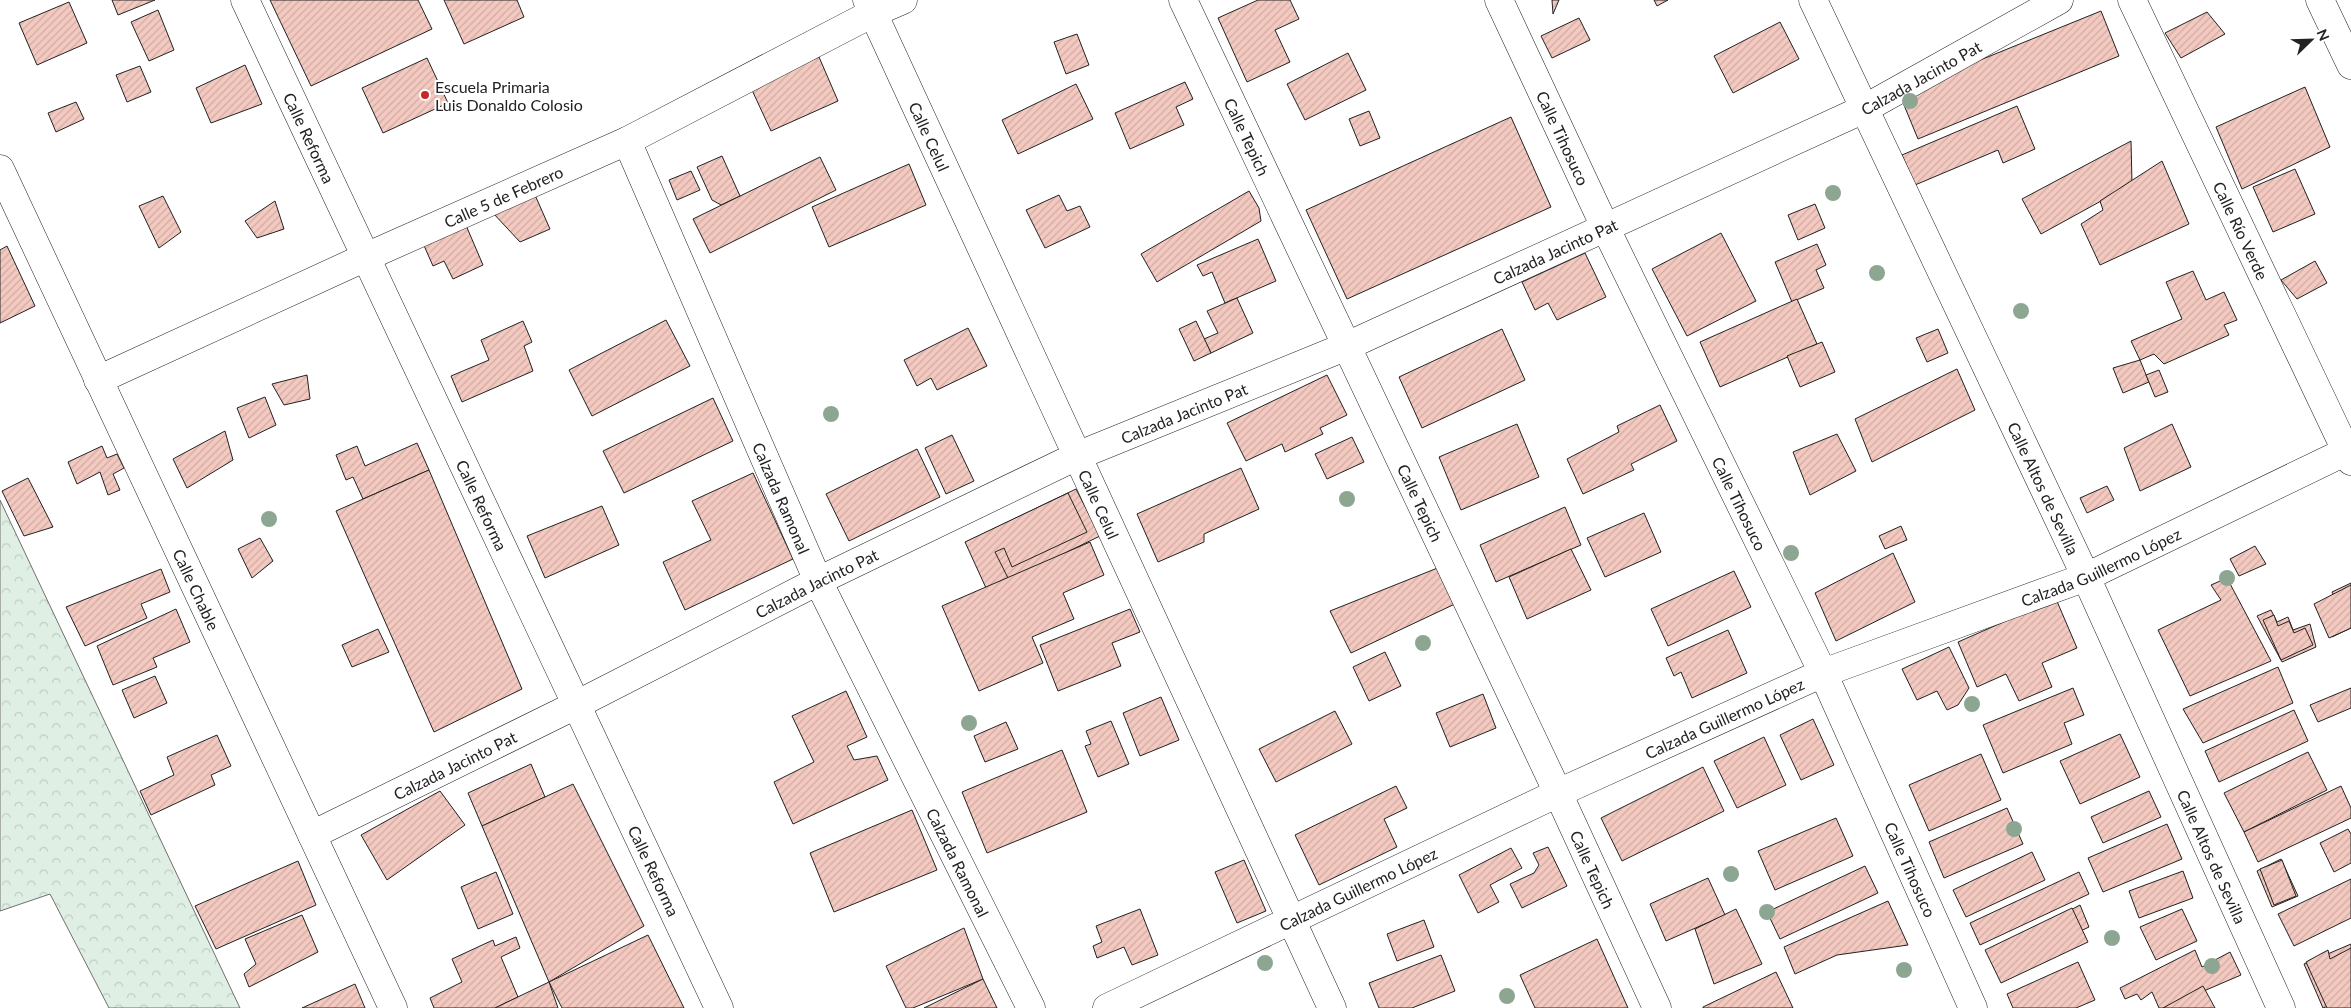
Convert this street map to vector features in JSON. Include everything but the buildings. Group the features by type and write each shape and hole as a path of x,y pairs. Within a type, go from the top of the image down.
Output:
{"street":[{"name":"Calle Reforma","path":"245,0 719,1008"},
{"name":"Calle 5 de Febrero","path":"98,380 366,257 627,142 870,7 903,0"},
{"name":"Calle Tepich","path":"1182,0 1558,793 1657,1008"},
{"name":"Calle Tihosuco","path":"1498,0 1606,228 1823,673 1974,1008"},
{"name":"Calle Altos de Sevilla","path":"1813,0 2086,577 2281,1008"},
{"name":"Calzada Jacinto Pat","path":"312,834 576,705 818,581 1077,456 1347,346 1864,109 2059,0"},
{"name":"Calle Río Verde","path":"2132,0 2349,454"},
{"path":"2320,0 2351,65"},
{"name":"Calle Celul","path":"870,7 1332,1008"},
{"name":"Calzada Ramonal","path":"627,142 818,581 1031,1008"},
{"name":"Calle Chable","path":"0,169 393,1008"},
{"name":"Calzada Guillermo López","path":"1107,1008 1558,793 1823,673 2086,577 2349,454"}],"green space":[{"path":"0,500 240,1008 109,1008 50,894 0,911"}],"place":[{"name":"Escuela Primaria Luis Donaldo Colosio","path":"425,95"}]}
